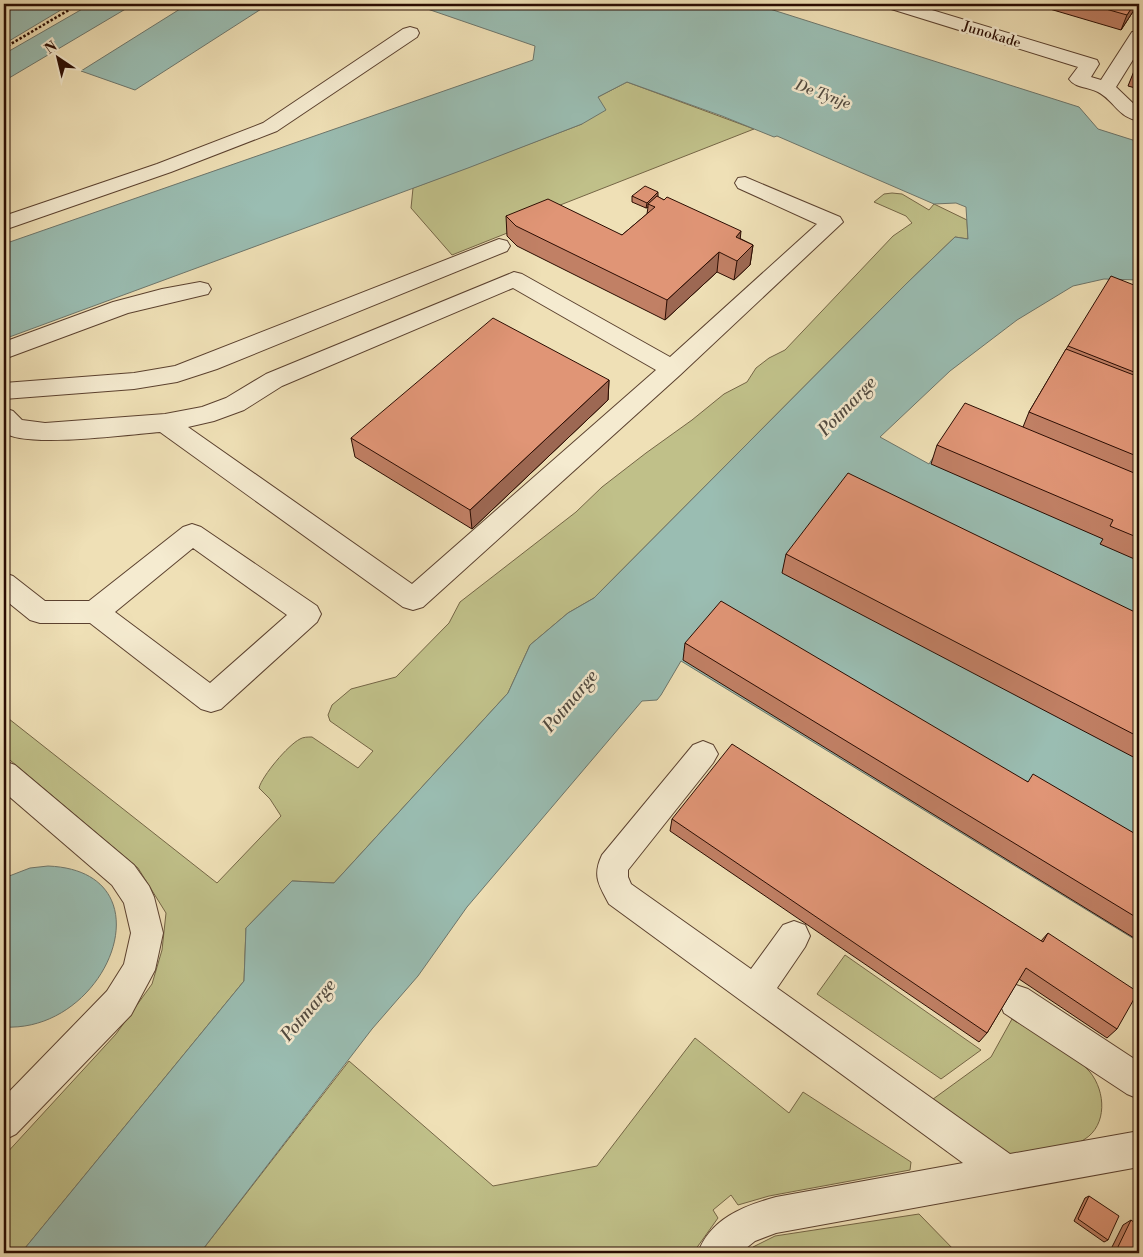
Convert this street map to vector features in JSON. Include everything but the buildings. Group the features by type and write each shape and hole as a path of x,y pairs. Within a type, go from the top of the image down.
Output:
{"street":[{"name":"Junokade","path":"894,4 1090,64 1079,80 1106,88"},
{"path":"4,223 164,168 270,127 410,33"},
{"path":"1139,36 1106,88 1132,113 1139,115"},
{"path":"165,423 413,599 672,369 832,222 745,183"},
{"path":"4,391 134,381 177,374 209,363 499,246"},
{"path":"4,417 16,428 45,432 165,423 205,415 236,404 274,380 514,279 672,369"},
{"path":"4,351 121,307 162,296 200,290"},
{"path":"4,584 40,612 95,612 212,700 307,614 192,534 95,612"},
{"path":"703,754 613,865 612,878 620,894 1006,1174"},
{"path":"4,774 123,876 138,897 147,933 139,970 119,1003 4,1122"},
{"path":"754,992 794,936"},
{"path":"1016,1001 1139,1082"},
{"path":"716,1253 727,1238 750,1223 776,1215 1139,1150"}],"path":[{"path":"4,48 79,4"}],"green space":[{"path":"627,82 754,129 550,209 545,218 452,255 411,208 413,188 582,124 598,97"},
{"path":"884,194 902,194 929,210 934,204 967,220 968,239 955,237 594,598 568,613 530,645 508,693 334,883 292,881 246,928 244,981 21,1253 4,1253 4,1156 116,1034 152,984 162,950 166,913 138,868 4,755 4,715 217,883 281,816 270,799 259,788 265,776 283,754 300,739 312,737 358,768 373,751 330,721 328,715 332,705 351,689 396,677 449,623 460,602 576,512 602,487 724,394 747,382 756,368 769,358 785,350 893,236 912,223 906,216 874,202"},
{"path":"845,955 981,1050 941,1079 817,994"},
{"path":"1012,1019 1074,1057 1090,1072 1095,1080 1101,1098 1102,1108 1100,1117 1092,1133 1081,1142 1066,1147 1019,1156 1009,1154 986,1142 929,1102 991,1057"},
{"path":"695,1038 789,1113 803,1092 911,1162 910,1170 769,1196 738,1205 731,1195 713,1210 718,1218 693,1253 200,1253 349,1061 493,1186 597,1166"},
{"path":"919,1214 957,1253 747,1253 753,1247 775,1236"}],"water":[{"path":"4,4 71,4 4,44"},
{"path":"91,4 134,4 4,81 4,54"},
{"path":"188,4 269,4 135,90 81,71"},
{"path":"413,4 754,4 1079,107 1098,129 1139,142 1139,280 1104,279 1073,286 1017,320 950,371 880,437 929,464 957,421 1139,497 1139,942 681,661 657,700 642,701 467,907 418,976 372,1029 200,1253 21,1253 244,981 246,928 292,881 334,883 508,693 530,645 568,613 594,598 955,237 968,239 966,207 956,203 934,204 777,136 774,137 627,82 598,97 606,110 582,124 4,339 4,244 533,60 535,46"},
{"path":"48,866 86,875 108,894 116,921 112,951 97,980 73,1005 41,1022 4,1027 4,878 30,868"}],"water label":[{"name":"De Tynje","path":"823,94"},
{"name":"Potmarge","path":"847,406"},
{"name":"Potmarge","path":"570,701"},
{"name":"Potmarge","path":"308,1010"}]}
